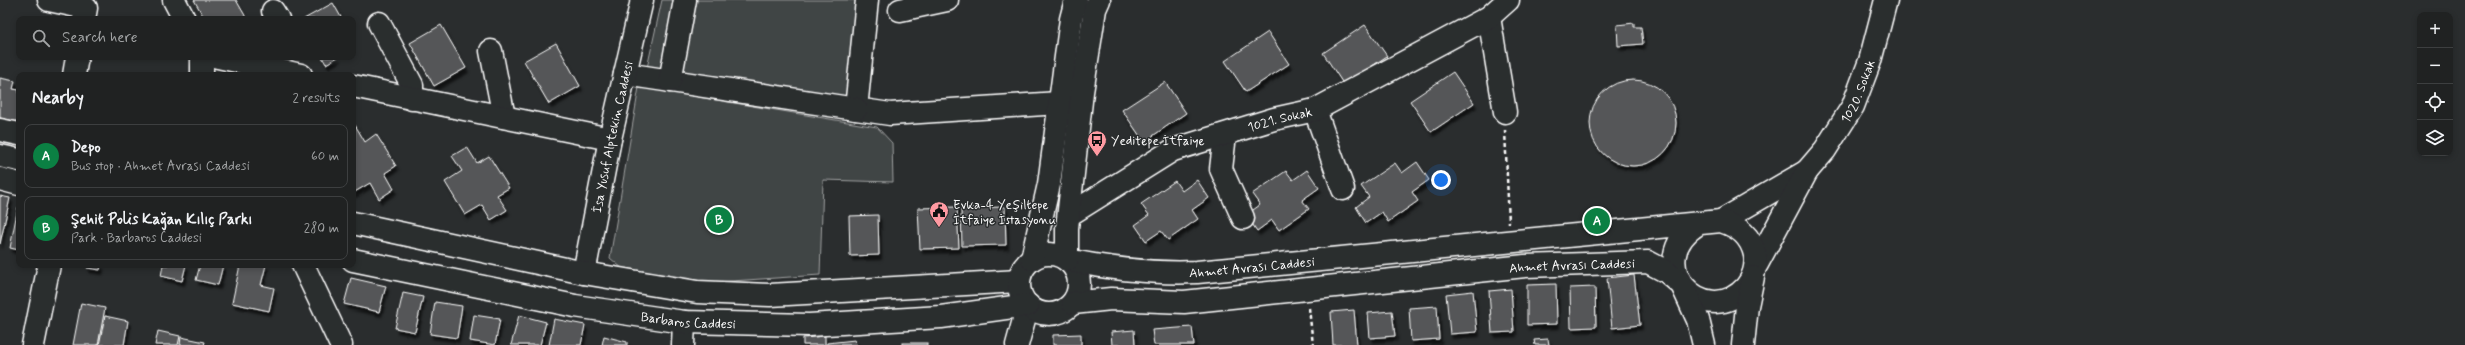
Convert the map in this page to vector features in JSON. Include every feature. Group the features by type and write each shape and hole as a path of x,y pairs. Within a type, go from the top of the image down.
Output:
{"main road":[{"path":"49,0 86,8 85,16"},
{"path":"174,0 182,16"},
{"name":"İsa Yusuf Alptekin Caddesi","path":"584,273 610,139 642,0"},
{"path":"670,81 684,0"},
{"path":"856,109 867,0"},
{"path":"900,10 947,0"},
{"path":"1032,259 1049,184 1071,19 1076,0"},
{"path":"1068,260 1050,254 1032,259 1026,265 1019,281 1023,298 1028,305 1036,311 1051,313 1065,309 1073,303 1079,285 1078,276 1068,260 1069,215 1082,92 1095,9 1099,0"},
{"name":"1021. Sokak","path":"1069,215 1173,150 1274,119 1315,110 1489,18 1508,0"},
{"name":"1020. Sokak","path":"1755,269 1807,170 1825,150 1853,106 1870,62 1886,0"},
{"path":"1489,18 1504,112"},
{"path":"379,23 412,85 412,99"},
{"path":"491,51 504,118"},
{"path":"74,72 76,60"},
{"path":"202,60 202,72"},
{"path":"232,60 287,72"},
{"path":"302,60 305,72"},
{"path":"625,74 890,114 1059,103"},
{"path":"356,87 610,139"},
{"path":"1315,110 1343,189"},
{"path":"0,130 16,133"},
{"path":"1225,135 1222,169 1243,218"},
{"path":"0,156 16,159"},
{"name":"1020. Sokak","path":"1721,221 1807,170"},
{"path":"0,180 16,183"},
{"name":"Ahmet Avrası Caddesi","path":"1068,260 1110,268 1158,274 1197,272 1721,221 1735,225 1746,234 1753,246 1756,260 1755,269 1741,292 1721,301 1699,299 1667,272 1648,262 1615,262 1525,266 1184,302 1112,299 1073,303"},
{"name":"Ahmet Avrası Caddesi","path":"1698,224 1682,237 1674,256 1674,266 1698,320 1704,345"},
{"path":"356,225 584,273 697,292 770,295 1019,281"},
{"name":"Barbaros Caddesi","path":"356,261 575,306 684,322 809,325 941,317 1028,305"},
{"path":"33,345 48,268"},
{"path":"304,268 341,345"},
{"path":"1743,345 1747,306 1755,269"},
{"path":"1017,345 1028,305"},
{"path":"683,345 684,322"}],"path":[{"path":"1504,112 1510,241"},
{"path":"1307,290 1313,345"}],"shaded area":[{"path":"662,0 858,0 849,99 647,68"},
{"path":"639,87 877,127 892,143 893,182 823,180 820,275 702,283 623,269 610,258"}],"building":[{"path":"194,0 236,0 245,16 203,16"},
{"path":"333,3 340,16 309,16"},
{"path":"1634,23 1634,27 1641,27 1643,44 1618,46 1617,25"},
{"path":"441,25 466,68 434,86 410,43"},
{"path":"1365,25 1387,56 1344,85 1323,53"},
{"path":"1268,32 1289,64 1246,92 1225,61"},
{"path":"556,43 580,86 549,104 524,61"},
{"path":"324,60 333,60 326,64"},
{"path":"1453,72 1474,103 1431,132 1410,101"},
{"path":"0,78 15,81 13,89 16,90 16,121 0,118"},
{"path":"1633,80 1649,83 1657,87 1669,99 1673,107 1676,123 1673,139 1669,147 1657,159 1649,163 1633,166 1617,163 1609,159 1597,147 1593,139 1590,123 1593,107 1597,99 1609,87 1617,83"},
{"path":"1165,82 1186,113 1144,142 1122,110"},
{"path":"356,127 365,142 376,134 396,166 385,173 394,189 379,199 370,183 356,191"},
{"path":"467,147 477,163 489,156 509,188 497,195 507,210 491,220 482,205 465,215 445,182 462,171 452,156"},
{"path":"1417,162 1429,180 1412,192 1418,201 1388,222 1382,212 1366,223 1356,207 1369,197 1361,186 1395,163 1402,173"},
{"path":"1307,170 1319,188 1302,200 1309,209 1279,230 1272,220 1257,231 1246,215 1260,205 1252,194 1286,171 1293,180"},
{"path":"1197,180 1209,198 1192,210 1198,219 1168,240 1161,231 1146,241 1135,225 1149,215 1141,204 1175,181 1182,191"},
{"path":"0,196 10,198 0,244"},
{"name":"Evka-4 Yeşiltepe İtfaiye İstasyonu","path":"957,207 959,248 920,249 918,208"},
{"path":"1005,207 1006,245 962,246 961,208"},
{"path":"878,215 879,255 850,256 849,216"},
{"path":"16,217 16,249 10,248"},
{"path":"87,268 100,268 100,270"},
{"path":"162,268 185,268 182,281 161,276"},
{"path":"199,268 222,268 218,285 196,280"},
{"path":"239,268 265,268 261,285 274,288 269,311 232,303"},
{"path":"1634,275 1640,325 1612,328 1607,278"},
{"path":"351,278 386,286 379,312 344,304"},
{"path":"1556,284 1557,324 1527,325 1527,285"},
{"path":"1595,287 1596,327 1571,328 1570,288"},
{"path":"1511,289 1514,332 1492,333 1489,291"},
{"path":"1473,291 1477,332 1450,334 1446,294"},
{"path":"403,293 423,297 415,332 395,328"},
{"path":"435,302 462,306 457,338 430,334"},
{"path":"81,303 105,308 98,345 73,345"},
{"path":"1437,306 1439,339 1411,341 1409,308"},
{"path":"1354,310 1357,345 1333,345 1331,312"},
{"path":"1392,311 1395,336 1370,338 1368,313"},
{"path":"474,315 500,319 495,345 470,341"},
{"path":"519,315 546,322 540,345 511,345"},
{"path":"105,316 128,321 124,345 99,345"},
{"path":"554,319 585,325 581,345 549,345"},
{"path":"1192,327 1194,345 1154,345 1152,330"},
{"path":"1134,330 1135,345 1112,345 1111,332"},
{"path":"158,331 180,336 178,345 155,345"},
{"path":"1081,334 1081,345 1053,345 1053,335"},
{"path":"604,336 627,342 627,345 602,345"},
{"path":"825,336 825,345 803,345 803,338"},
{"path":"181,337 205,342 204,345 180,345"},
{"path":"1548,339 1549,345 1535,345 1534,340"},
{"path":"855,340 856,345 827,345 827,343"},
{"path":"902,343 927,343 927,345 902,345"}],"place":[{"name":"Yeditepe İtfaiye","path":"1097,157"},
{"name":"Şehit Polis Kağan Kılıç Parkı","path":"719,220"},
{"name":"Depo","path":"1597,221"},
{"name":"Evka-4 Yeşiltepe İtfaiye İstasyonu","path":"939,228"}]}
